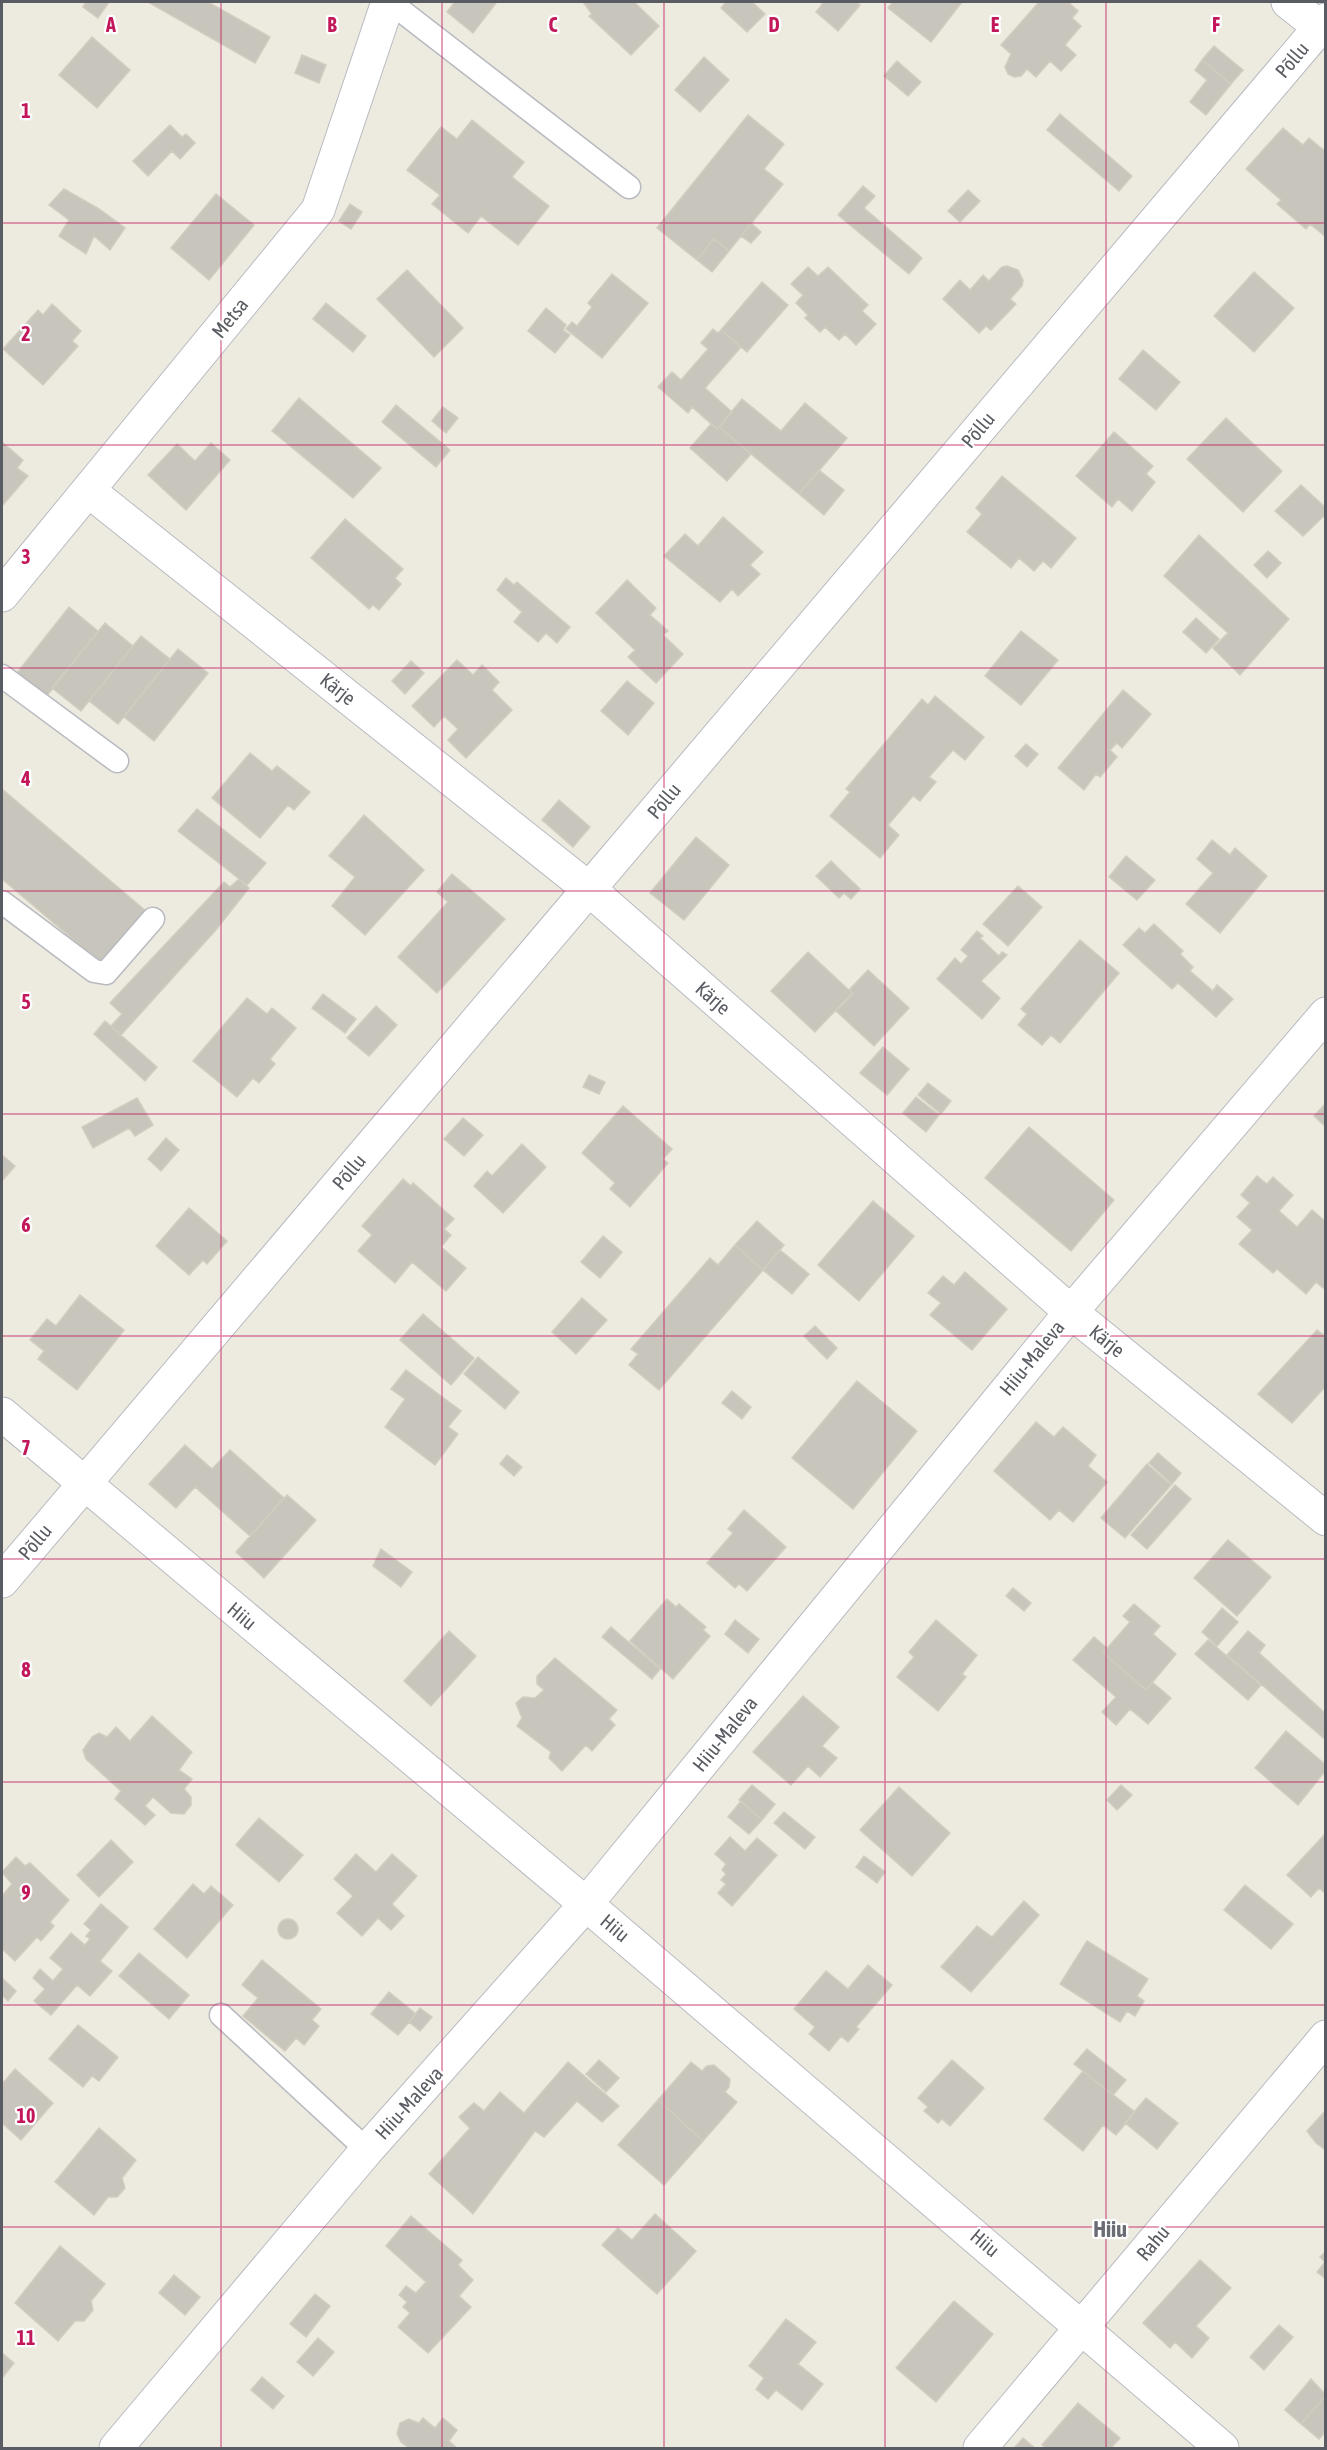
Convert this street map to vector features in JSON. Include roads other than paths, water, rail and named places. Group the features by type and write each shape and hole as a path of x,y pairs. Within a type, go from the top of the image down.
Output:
{"street":[{"name":"Metsa","path":"2,595 318,210 389,2"},
{"path":"1288,2 1324,26"},
{"name":"Põllu","path":"2,1581 1324,26"},
{"name":"Kärje","path":"89,491 589,889 1071,1312 1326,1519"},
{"name":"Hiiu-Maleva","path":"116,2448 368,2150 586,1904 1071,1312 1326,1014"},
{"name":"Hiiu","path":"2,1414 586,1904 1222,2448"},
{"name":"Rahu","path":"980,2448 1326,2037"}],"lane":[{"path":"389,2 629,187"},
{"path":"2,676 117,761"},
{"path":"2,902 94,970 106,973 153,919"},
{"path":"221,2015 368,2150"}],"district":[{"name":"Hiiu","path":"1110,2229"}]}
